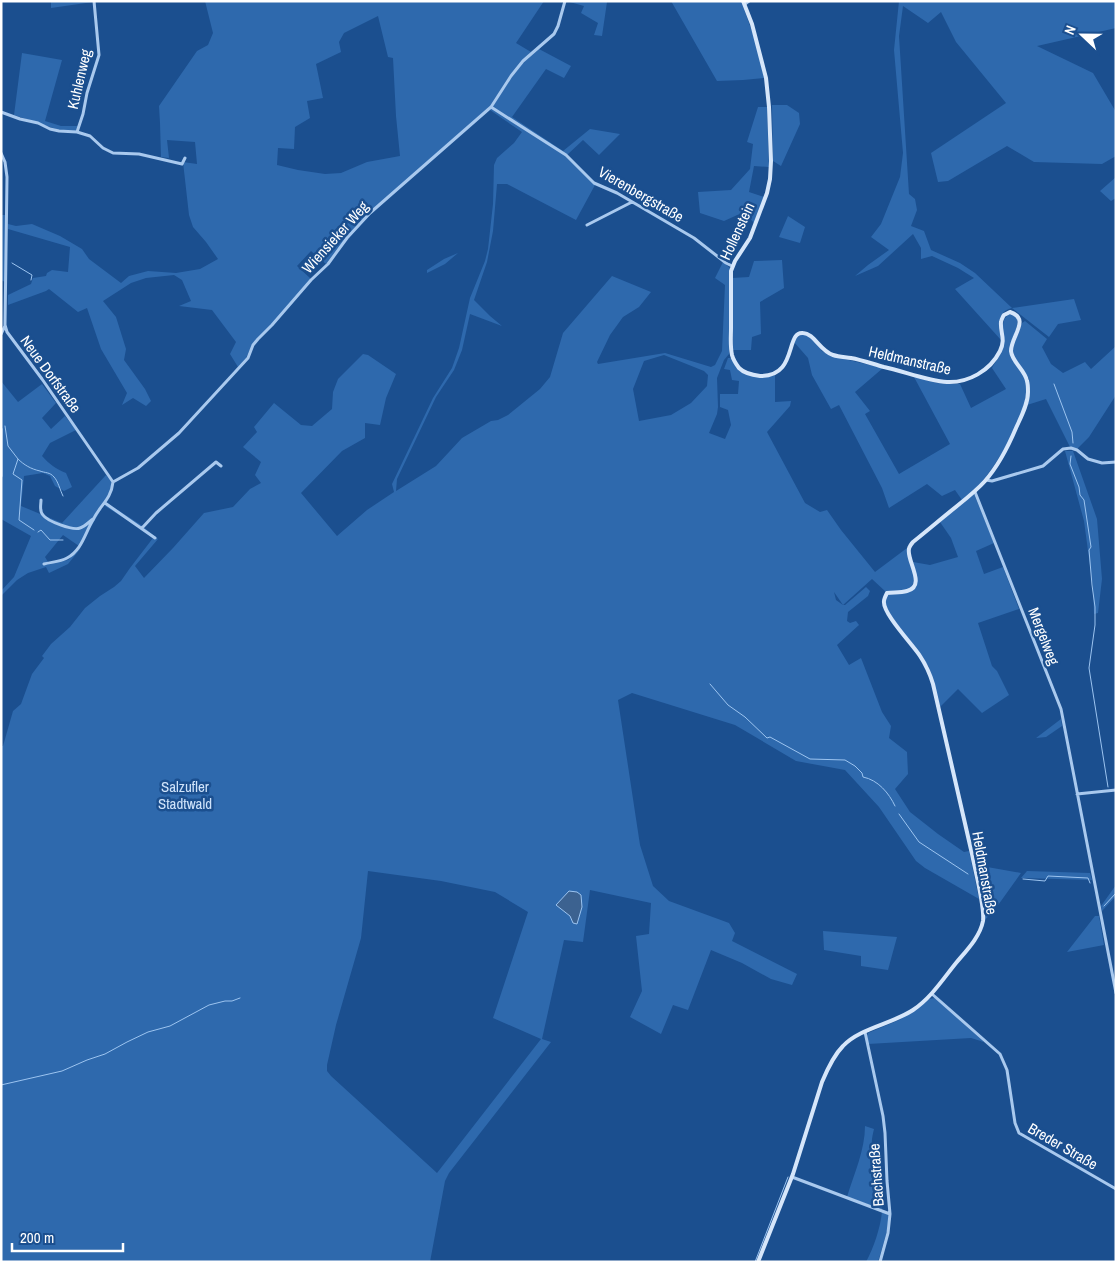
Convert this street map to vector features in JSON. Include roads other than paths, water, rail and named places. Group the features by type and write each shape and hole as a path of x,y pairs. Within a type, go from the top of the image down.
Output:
{"main road":[{"name":"Hollenstein","path":"746,2 766,78 771,170 767,193 755,227 732,266 731,348 734,362 739,368 751,374 770,375 781,369"},
{"name":"Heldmanstraße","path":"758,1262 792,1177 826,1072 842,1047 856,1036 898,1019 932,994 978,934 982,924 983,914 974,864 928,668 891,619 883,602 887,594 911,589 916,576 909,555 909,548 913,542 975,492 986,480 1006,450 1028,395 1027,380 1024,372 1013,358 1011,350 1020,318 1010,312 1004,315 1001,321 1002,344 995,358 980,373 964,380 946,382 832,355 823,350 811,336 803,332 795,337 787,360 781,369"}],"street":[{"name":"Kuhlenweg","path":"78,132 87,92 99,55 94,1"},
{"name":"Wiensieker Weg","path":"112,482 138,468 179,433 248,358 253,345 258,339 311,280 328,264 347,238 370,213 491,106 523,61 554,34 565,1"},
{"name":"Vierenbergstraße","path":"491,106 566,156 594,183 617,193 694,238 732,266"},
{"path":"1,112 38,123 50,130 78,132 90,136 103,148 113,153 139,154 182,164 185,158"},
{"name":"Neue Dorfstraße","path":"1,154 5,162 7,176 5,325 7,332 42,379 112,482"},
{"path":"587,226 633,202"},
{"path":"1,334 5,325"},
{"path":"1,429 1,476"},
{"path":"986,480 992,482 1043,466 1063,449 1071,448 1077,450 1095,462 1116,462"},
{"path":"142,528 156,513 216,462 221,466"},
{"path":"42,500 41,511 43,515 68,528 80,529 93,518 105,503 111,492 112,482"},
{"name":"Mergelweg","path":"975,492 1061,709 1116,993"},
{"path":"105,503 155,538"},
{"path":"44,564 63,560 74,552 80,545 93,518"},
{"path":"1078,794 1116,790"},
{"name":"Breder Straße","path":"932,994 1000,1054 1007,1070 1015,1123 1019,1133 1116,1189"},
{"name":"Bachstraße","path":"792,1177 890,1214 883,1116 865,1032"},
{"path":"880,1262 888,1233 890,1214"}],"waterway":[{"path":"12,263 32,275 31,280"},
{"path":"1054,384 1072,432 1073,443"},
{"path":"5,426 8,446 18,459 13,474 22,480 19,520 34,530"},
{"path":"1071,456 1070,464 1079,487 1080,495 1084,500 1091,547 1089,550 1095,625 1089,668 1108,787"},
{"path":"18,459 31,468 52,475 57,481 63,496"},
{"path":"38,532 41,530 50,540 63,540"},
{"path":"710,684 728,705 745,717 767,738 770,737 810,759 845,760 855,766 862,773 863,777 873,781 882,788 890,796 895,806"},
{"path":"899,814 919,842 968,874"},
{"path":"1023,879 1045,881 1048,876 1088,878 1090,883"},
{"path":"1104,906 1116,893"},
{"path":"1,1085 62,1071 105,1054 148,1032 170,1026 209,1005 240,998"},
{"path":"755,1262 788,1177"}],"park label":[{"name":"Salzufler Stadtwald","path":"185,794"}]}
